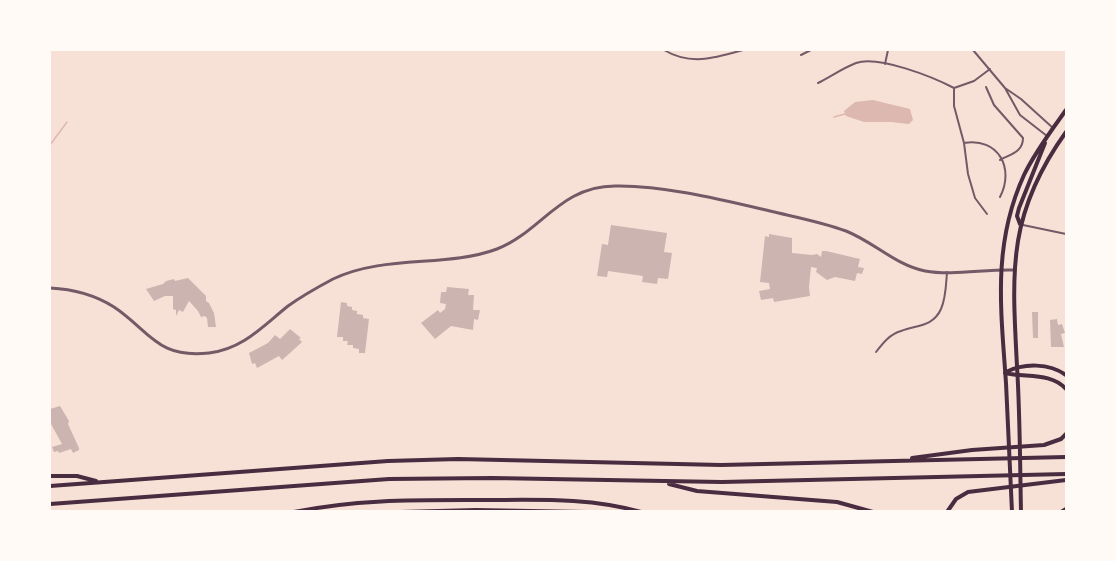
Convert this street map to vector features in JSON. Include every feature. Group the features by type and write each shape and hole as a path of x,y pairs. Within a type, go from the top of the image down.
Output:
{"main road":[{"path":"1012,512 1009,428 999,303 1001,270 1007,227 1027,169 1066,110"},
{"path":"1021,512 1017,366 1013,318 1014,270 1020,224 1028,199 1037,179 1066,132"},
{"path":"1020,224 1017,216 1047,136"},
{"path":"1005,373 1017,366 1047,366 1066,375"},
{"path":"1005,373 1048,378 1055,380 1066,389"},
{"path":"890,460 972,450 1044,445 1061,439 1066,434"},
{"path":"50,486 352,462 412,460 691,465 1066,457"},
{"path":"50,505 389,479 481,478 664,482 1066,474"},
{"path":"50,476 77,476 100,482"},
{"path":"947,512 956,499 968,492 1066,480"},
{"path":"664,482 697,491 837,502 873,512"},
{"path":"294,512 368,501 545,500 596,502 641,512"},
{"path":"1062,512 1066,509"},
{"path":"400,512 476,510 586,512"}],"street":[{"path":"664,50 675,56 710,60 743,50"},
{"path":"801,55 811,50"},
{"path":"885,64 888,50"},
{"path":"973,50 1005,88 1020,115 1047,136"},
{"path":"818,83 864,61 919,72 954,88 974,81 990,69"},
{"path":"986,87 994,105 1023,138 1019,150 1000,160"},
{"path":"954,88 954,106 964,143 965,160 975,198 987,214"},
{"path":"1005,88 1021,99 1053,129"},
{"path":"964,143 988,144 996,150 1006,174 1000,197"},
{"path":"50,288 74,291 106,303 122,313 152,340 166,348 195,354 219,351 254,336 302,297 350,272 386,264 466,256 492,250 523,234 557,205 599,188 614,186 727,201 844,230 908,266 926,271 1014,270"},
{"path":"1020,224 1066,234"},
{"path":"876,352 886,339 900,331 921,327 932,321 940,311 945,297 947,272"}],"shaded area":[{"path":"873,100 910,109 913,120 909,124 864,122 846,116 844,111 855,102"}],"building":[{"path":"611,225 667,233 664,252 672,253 668,279 658,278 657,284 642,282 643,276 608,271 607,277 597,276 602,244 608,245"},
{"path":"769,234 792,238 792,253 817,254 821,257 822,251 826,251 860,259 858,267 864,268 862,274 857,273 855,281 835,277 827,280 816,272 817,268 811,267 810,296 774,302 773,298 761,300 759,291 770,289 769,283 760,282 765,236 769,237"},
{"path":"188,278 206,296 206,301 214,313 216,327 208,327 207,318 201,317 189,301 183,312 179,310 176,316 176,310 173,309 173,296 165,296 154,301 146,289 166,281"},
{"path":"447,287 469,289 468,295 474,295 473,310 480,310 478,320 474,319 473,330 451,326 435,339 421,323 438,310 440,313 445,309 446,304 440,303 441,292 446,292"},
{"path":"341,302 347,303 352,310 357,311 357,314 363,315 363,318 369,319 365,353 359,353 359,349 353,348 353,345 347,345 348,341 343,341 343,337 337,337"},
{"path":"1032,312 1038,312 1038,338 1033,338"},
{"path":"1057,319 1058,325 1062,324 1065,333 1061,334 1064,347 1051,347 1050,320"},
{"path":"290,329 301,338 299,339 302,342 282,360 279,356 257,368 255,363 252,364 249,353 268,343 275,335 280,339"},
{"path":"60,406 69,421 68,424 79,448 73,453 71,449 59,453 54,452 52,447 62,444 51,424 50,409"}],"waterway":[{"path":"834,117 845,114"},
{"path":"50,145 67,122"}]}
